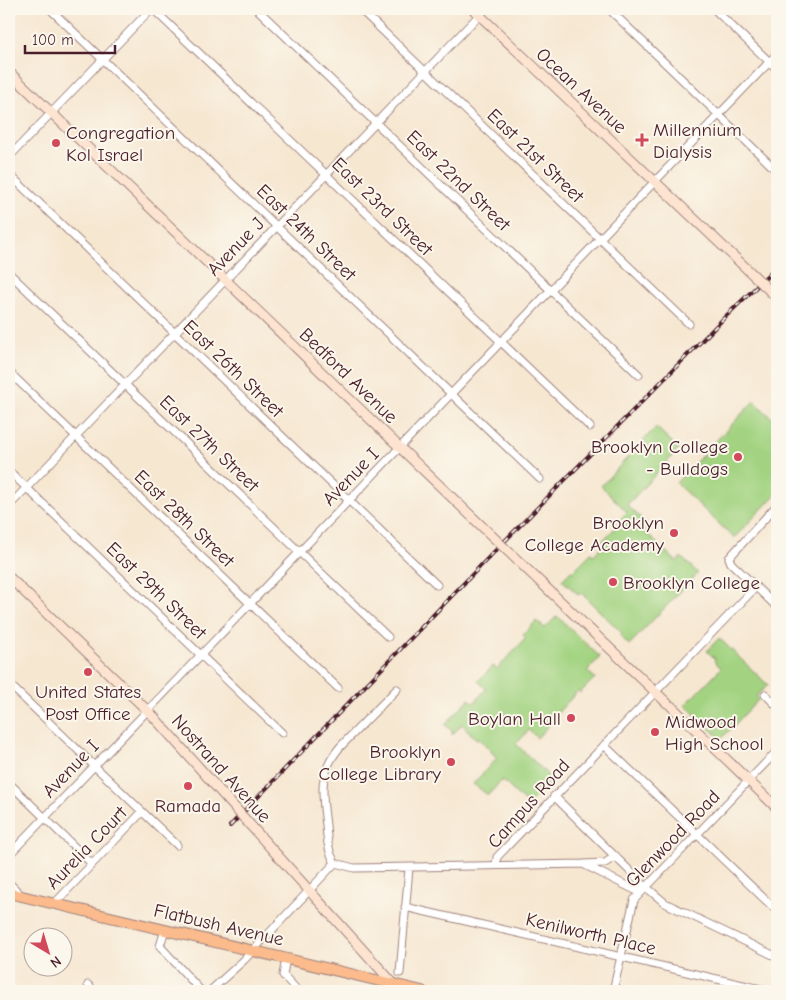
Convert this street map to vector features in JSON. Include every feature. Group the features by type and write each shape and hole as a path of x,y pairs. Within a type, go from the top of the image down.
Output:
{"main road":[{"name":"Ocean Avenue","path":"479,11 777,298"},
{"name":"Bedford Avenue","path":"9,72 777,808"},
{"name":"Nostrand Avenue","path":"9,577 148,710 397,988"},
{"name":"Flatbush Avenue","path":"9,893 286,958 397,988 422,991"}],"street":[{"name":"East 24th Street","path":"50,9 540,479"},
{"path":"9,157 152,9"},
{"name":"East 23rd Street","path":"152,9 590,427"},
{"name":"East 22nd Street","path":"257,9 639,375"},
{"name":"East 21st Street","path":"360,9 689,324"},
{"path":"609,9 777,171"},
{"path":"714,9 777,69"},
{"name":"Avenue J","path":"9,506 426,71 479,11"},
{"name":"Avenue I","path":"9,855 777,54"},
{"name":"East 26th Street","path":"9,174 437,585"},
{"name":"East 27th Street","path":"9,273 388,637"},
{"name":"East 28th Street","path":"9,372 338,688"},
{"name":"East 29th Street","path":"9,471 282,733"},
{"path":"777,506 729,558 731,563 777,607"},
{"name":"Campus Road","path":"335,863 354,868 496,865 497,857 554,796 756,587"},
{"path":"9,684 177,845"},
{"path":"210,991 253,950 335,863 331,856 328,842 322,790 323,780 329,763 340,747 397,689"},
{"path":"765,694 777,706"},
{"path":"604,745 777,911"},
{"name":"Glenwood Road","path":"613,991 634,900 777,751"},
{"path":"9,783 92,864"},
{"path":"554,796 646,887 666,903 777,956"},
{"name":"Aurelia Court","path":"54,904 142,812"},
{"path":"496,865 605,863 616,856"},
{"path":"583,864 635,890 646,887"},
{"path":"400,973 409,868"},
{"path":"9,883 22,896"},
{"name":"Kenilworth Place","path":"406,907 769,991"},
{"path":"165,930 160,946 201,991"},
{"path":"286,958 283,974 298,991"},
{"path":"88,985 94,991"}],"green space":[{"path":"754,401 777,423 777,493 734,538 676,483"},
{"path":"656,427 679,449 627,505 649,526 645,532 677,562 681,557 698,573 629,645 620,636 622,633 581,593 579,595 562,580 591,553 594,555 602,546 600,543 619,524 618,522 627,512 601,486"},
{"path":"557,616 600,657 587,671 595,678 580,693 578,691 537,738 529,730 516,744 553,780 528,805 502,780 488,795 473,784 497,758 479,738 476,739 462,724 452,735 452,731 445,725 469,699 474,703 486,689 478,681 493,666 497,669 526,638 523,635 536,621 545,628"},
{"path":"719,638 768,685 756,696 759,699 721,739 685,705 721,668 707,651"}],"railway":[{"path":"230,826 493,553 724,318 777,267"}],"place":[{"name":"Millennium Dialysis","path":"642,140"},
{"name":"Congregation Kol Israel","path":"56,143"},
{"name":"Brooklyn College - Bulldogs","path":"738,457"},
{"name":"Brooklyn College Academy","path":"674,533"},
{"name":"Brooklyn College","path":"613,582"},
{"name":"United States Post Office","path":"88,672"},
{"name":"Boylan Hall","path":"571,718"},
{"name":"Midwood High School","path":"655,732"},
{"name":"Brooklyn College Library","path":"451,762"},
{"name":"Ramada","path":"188,786"}]}
